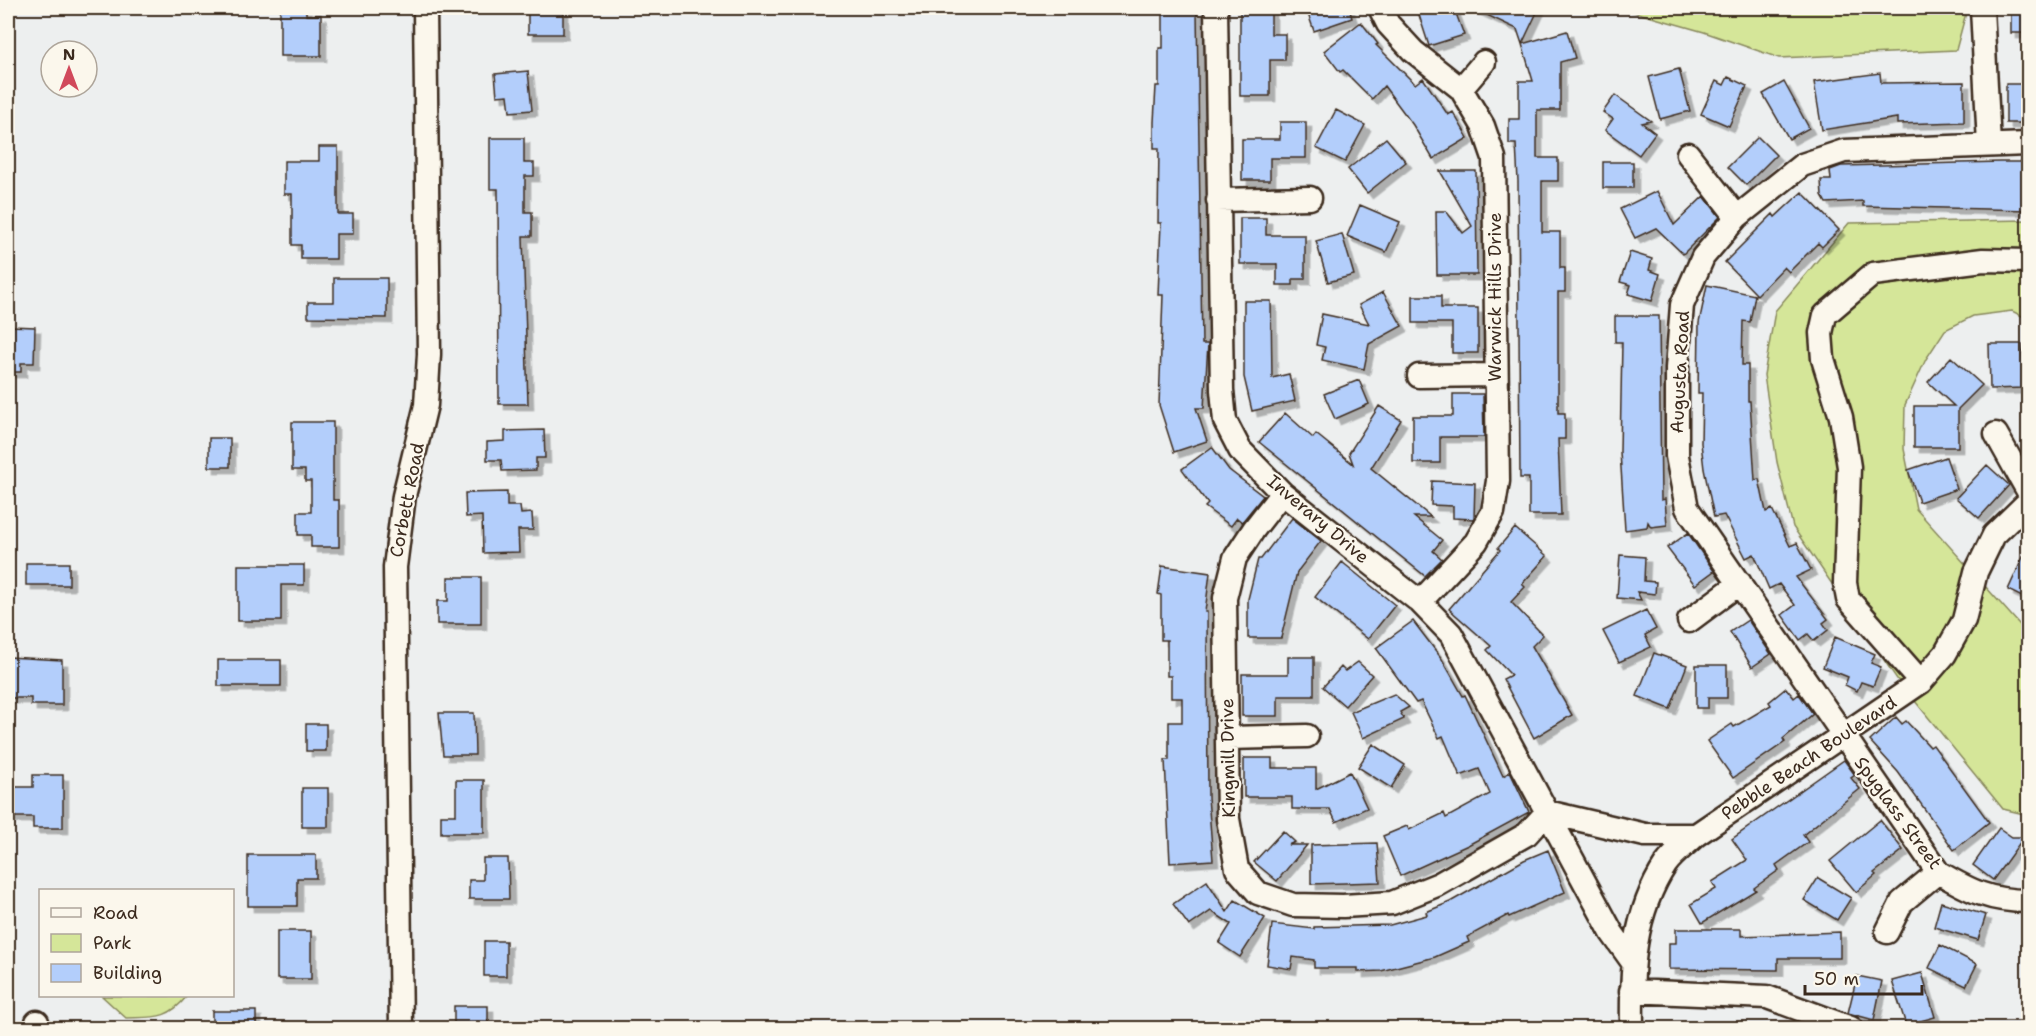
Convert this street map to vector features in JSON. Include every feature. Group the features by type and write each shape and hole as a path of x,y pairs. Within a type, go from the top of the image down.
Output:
{"street":[{"name":"Corbett Road","path":"401,1029 395,567 404,495 426,405 429,354 425,8"},
{"name":"Inverary Drive","path":"1216,8 1222,390 1226,421 1240,450 1282,494 1420,602 1451,634 1612,933 1632,961"},
{"name":"Warwick Hills Drive","path":"1380,8 1388,24 1413,51 1461,89 1483,126 1494,158 1498,481 1493,512 1476,542 1420,602"},
{"path":"1982,8 1989,145"},
{"path":"1461,89 1484,62"},
{"name":"Augusta Road","path":"1842,734 1687,508 1677,456 1677,368 1682,305 1703,257 1737,217 1802,165 1844,151 2028,144"},
{"path":"1688,154 1737,217"},
{"path":"1218,200 1310,198"},
{"path":"1921,681 1848,599 1845,583 1849,466 1847,445 1823,359 1821,333 1825,315 1873,274 1983,260 2028,261"},
{"path":"1419,376 1496,375"},
{"path":"1996,434 2028,491"},
{"name":"Kingmill Drive","path":"1282,494 1254,529 1235,558 1226,598 1228,819 1237,869 1258,893 1293,905 1343,906 1392,903 1439,884 1527,834 1547,813"},
{"name":"Pebble Beach Boulevard","path":"1632,1029 1632,961 1642,909 1667,863 1696,835 1921,681 1945,654 1964,620 1976,572 1994,535 2028,502"},
{"path":"1689,621 1740,583"},
{"name":"Spyglass Street","path":"1842,734 1938,872 1972,893 2014,901 2028,901"},
{"path":"1228,738 1307,735"},
{"path":"1547,813 1645,835 1696,835"},
{"path":"1887,932 1902,902 1938,872"},
{"path":"1631,991 1767,997 1851,1029"}],"green space":[{"path":"1620,8 1966,8 1966,13 1956,50 1779,58 1704,32"},
{"path":"2028,220 2028,319 2012,311 1973,316 1945,330 1926,359 1905,405 1904,449 1916,509 2028,634 2028,815 2003,809 1897,679 1793,527 1777,462 1764,375 1775,311 1849,223"},
{"path":"103,997 186,997 174,1009 160,1016 126,1018"}],"building":[{"path":"280,8 306,8 306,15 321,15 321,56 280,56"},
{"path":"528,8 563,8 563,34 528,34"},
{"path":"1240,8 1271,8 1271,34 1285,34 1285,60 1270,60 1270,96 1240,96"},
{"path":"1306,8 1349,8 1352,18 1314,31"},
{"path":"1422,8 1454,8 1464,35 1429,46 1418,12 1423,10"},
{"path":"1472,8 1539,8 1522,44 1517,29"},
{"path":"2011,8 2028,8 2028,33 2011,33"},
{"path":"1163,11 1197,11 1202,344 1208,344 1204,408 1196,408 1207,441 1174,452 1159,405 1163,295 1158,295 1161,223 1158,223 1159,148 1154,148 1154,122 1156,86 1159,86 1159,48 1163,48"},
{"path":"1361,22 1378,44 1376,45 1415,84 1423,78 1448,115 1453,112 1468,138 1433,159 1413,125 1384,86 1372,99 1343,70 1340,72 1324,51"},
{"path":"1567,31 1575,58 1560,62 1560,110 1537,110 1537,158 1558,158 1558,181 1542,181 1542,232 1560,232 1560,268 1565,268 1565,292 1558,292 1558,413 1565,413 1565,439 1558,439 1561,515 1529,515 1529,478 1520,478 1518,181 1516,144 1509,144 1509,119 1519,119 1519,81 1533,81 1522,44"},
{"path":"1679,69 1690,111 1660,119 1649,77"},
{"path":"528,71 532,110 510,112 508,95 497,96 495,74"},
{"path":"1880,73 1881,83 1964,82 1964,122 1897,124 1897,118 1822,130 1814,82"},
{"path":"1728,77 1747,86 1729,126 1701,114 1716,81 1724,85"},
{"path":"1784,82 1809,128 1789,139 1763,94"},
{"path":"2006,84 2028,84 2028,123 2006,123"},
{"path":"1615,95 1651,121 1642,123 1655,133 1639,155 1605,130 1613,119 1603,112"},
{"path":"1336,110 1365,125 1345,162 1316,148"},
{"path":"1280,122 1306,122 1306,158 1270,158 1270,180 1242,180 1242,139 1280,139"},
{"path":"1758,137 1776,155 1746,185 1728,167"},
{"path":"490,138 524,138 524,163 534,163 534,176 525,176 525,212 532,212 532,236 523,236 528,404 499,404 498,189 490,189"},
{"path":"1386,138 1406,162 1367,193 1348,169"},
{"path":"319,147 338,147 338,214 353,214 353,234 336,234 336,259 301,259 301,245 292,245 292,194 284,194 284,161 319,161"},
{"path":"1603,162 1633,162 1633,188 1603,188"},
{"path":"2028,162 2028,210 1863,206 1863,201 1826,203 1822,196 1821,180 1831,180 1830,170 1841,166"},
{"path":"1440,171 1476,171 1477,275 1437,275 1436,211 1446,211 1463,233 1472,226"},
{"path":"1657,191 1674,225 1704,196 1720,217 1683,254 1656,228 1635,238 1620,209"},
{"path":"1802,192 1839,230 1822,247 1818,243 1789,272 1784,267 1757,295 1725,262 1773,214 1775,217"},
{"path":"1360,205 1400,222 1386,252 1347,236"},
{"path":"1240,218 1266,218 1266,235 1305,235 1305,279 1293,279 1293,285 1277,285 1277,264 1240,264"},
{"path":"1342,234 1354,275 1328,282 1316,241"},
{"path":"1630,252 1652,259 1649,270 1660,274 1652,301 1628,294 1631,285 1620,282"},
{"path":"334,278 387,278 387,318 308,317 308,302 334,302"},
{"path":"1707,285 1755,295 1750,322 1743,321 1742,365 1748,365 1748,401 1750,401 1755,480 1759,479 1766,512 1772,509 1790,546 1797,543 1811,570 1796,577 1828,619 1823,623 1828,630 1814,641 1808,634 1800,640 1782,615 1795,605 1779,584 1769,589 1754,554 1746,558 1724,515 1714,517 1701,443 1702,393 1698,393 1699,323"},
{"path":"1383,292 1402,326 1369,344 1364,369 1322,360 1325,347 1316,345 1322,314 1369,324 1359,305"},
{"path":"1413,296 1441,296 1441,308 1478,308 1478,353 1452,353 1452,323 1413,323"},
{"path":"1244,301 1271,301 1272,378 1289,374 1295,401 1252,411 1244,377"},
{"path":"1615,316 1659,316 1661,500 1665,499 1667,525 1651,527 1648,522 1647,527 1625,530 1620,452 1622,342 1615,342"},
{"path":"10,326 35,327 34,363 21,363 21,372 8,372"},
{"path":"1989,344 2022,344 2024,388 1990,389"},
{"path":"1951,357 1982,385 1958,409 1958,447 1914,447 1914,406 1954,406 1928,382"},
{"path":"1359,380 1369,404 1335,419 1324,394"},
{"path":"1453,394 1483,394 1484,437 1440,437 1440,463 1413,463 1413,416 1453,416"},
{"path":"1379,406 1401,420 1371,468 1431,517 1414,517 1442,540 1433,551 1442,559 1425,576 1259,442 1285,413 1313,438 1316,434 1353,464 1349,453"},
{"path":"292,422 333,422 333,500 339,500 339,547 311,547 311,535 298,535 298,512 311,512 311,481 305,481 305,470 292,470"},
{"path":"544,430 545,458 536,458 536,470 502,471 501,460 487,460 487,442 505,441 505,431"},
{"path":"209,438 230,438 230,467 209,467"},
{"path":"1212,447 1229,470 1263,496 1242,522 1237,518 1231,526 1205,507 1208,504 1182,469"},
{"path":"1946,457 1957,489 1919,502 1908,470"},
{"path":"1987,465 2009,485 1979,518 1956,498"},
{"path":"1432,481 1475,483 1474,519 1453,518 1453,506 1431,505"},
{"path":"507,492 507,506 520,506 521,514 532,513 533,530 518,530 519,552 483,553 482,516 466,517 465,493"},
{"path":"1292,518 1321,541 1297,572 1281,638 1248,638 1248,599 1258,559 1261,559"},
{"path":"1515,528 1547,556 1522,584 1525,587 1511,602 1543,635 1532,646 1572,715 1534,738 1503,679 1511,675 1487,650 1491,646 1449,609 1500,550 1498,548"},
{"path":"1688,533 1714,571 1695,585 1667,548"},
{"path":"2028,546 2028,600 2008,590"},
{"path":"1620,555 1645,557 1644,581 1656,582 1655,594 1637,592 1641,600 1617,598"},
{"path":"1342,562 1395,605 1368,639 1315,597"},
{"path":"26,563 69,563 69,585 26,585"},
{"path":"238,565 304,565 304,585 281,585 281,621 238,621"},
{"path":"1162,566 1210,573 1205,612 1207,612 1208,797 1213,860 1170,863 1165,760 1169,760 1169,722 1182,722 1182,698 1171,698 1171,676 1167,676 1167,640 1161,640 1161,595 1158,594"},
{"path":"448,577 481,577 481,624 437,624 437,601 448,601"},
{"path":"1646,610 1656,629 1645,635 1651,647 1619,662 1603,631"},
{"path":"1748,620 1771,654 1752,667 1730,632"},
{"path":"1413,621 1442,659 1463,696 1465,695 1503,776 1510,772 1529,812 1468,845 1400,876 1383,836 1407,826 1409,830 1444,813 1446,818 1490,794 1479,769 1460,776 1443,736 1439,738 1421,701 1416,703 1376,648"},
{"path":"1835,637 1875,654 1871,663 1881,667 1873,686 1861,682 1857,691 1845,685 1848,677 1823,667"},
{"path":"1654,653 1687,665 1670,709 1637,696"},
{"path":"8,657 62,660 62,705 31,705 31,698 8,698"},
{"path":"1288,657 1314,657 1314,696 1278,696 1278,716 1242,716 1242,674 1288,674"},
{"path":"218,660 281,660 281,686 218,686"},
{"path":"1358,662 1372,675 1345,706 1323,687 1341,667 1345,671"},
{"path":"1696,665 1727,665 1727,698 1708,698 1708,708 1696,708"},
{"path":"1786,688 1794,698 1799,694 1813,714 1783,739 1785,742 1733,778 1707,741 1732,724 1734,727 1771,705 1769,702"},
{"path":"1394,694 1409,707 1400,712 1404,719 1363,738 1351,712"},
{"path":"439,713 474,713 475,755 443,755"},
{"path":"1896,717 1902,724 1906,721 1930,747 1933,745 1989,822 1954,850 1898,772 1870,741"},
{"path":"306,724 326,724 326,751 306,751"},
{"path":"1373,744 1405,765 1391,788 1358,767"},
{"path":"1244,758 1272,758 1272,768 1316,768 1316,789 1350,772 1367,808 1336,822 1330,809 1292,809 1292,797 1244,797"},
{"path":"1844,760 1855,775 1851,778 1860,789 1803,835 1808,842 1776,865 1779,870 1754,888 1756,890 1702,923 1691,904 1716,889 1712,882 1747,860 1732,839"},
{"path":"33,775 63,775 63,828 33,828 33,817 8,817 8,787 33,787"},
{"path":"456,780 484,780 484,833 441,833 441,815 456,815"},
{"path":"302,788 328,788 328,827 302,827"},
{"path":"1880,820 1903,850 1874,873 1876,875 1856,892 1830,861"},
{"path":"1999,828 2012,837 2024,837 1993,880 1973,865"},
{"path":"1283,831 1295,842 1288,845 1307,845 1277,881 1254,862"},
{"path":"1377,843 1380,882 1311,884 1311,845"},
{"path":"1548,850 1565,892 1509,917 1508,915 1467,937 1469,942 1435,957 1381,971 1358,972 1358,968 1314,968 1314,960 1293,957 1291,969 1267,965 1272,924 1314,929 1314,927 1390,925 1427,915 1426,912 1450,902 1524,860"},
{"path":"248,855 316,855 316,878 297,878 297,906 248,906"},
{"path":"483,858 508,858 509,899 469,899 469,880 483,880"},
{"path":"1818,878 1851,898 1837,920 1804,900"},
{"path":"1207,881 1227,912 1235,900 1265,918 1240,957 1219,943 1231,924 1211,911 1189,926 1173,904"},
{"path":"1941,902 1986,915 1978,940 1934,927"},
{"path":"1676,929 1741,929 1741,936 1840,932 1840,958 1778,958 1778,970 1669,969 1669,943 1676,943"},
{"path":"277,931 311,931 311,979 277,979"},
{"path":"484,941 506,941 506,976 484,976"},
{"path":"1940,945 1977,964 1966,986 1929,968"},
{"path":"1922,973 1935,1017 1906,1025 1892,981"},
{"path":"1857,976 1882,981 1874,1020 1848,1013"},
{"path":"454,1006 488,1006 488,1029 454,1029"},
{"path":"212,1011 256,1011 256,1029 212,1029"}]}
